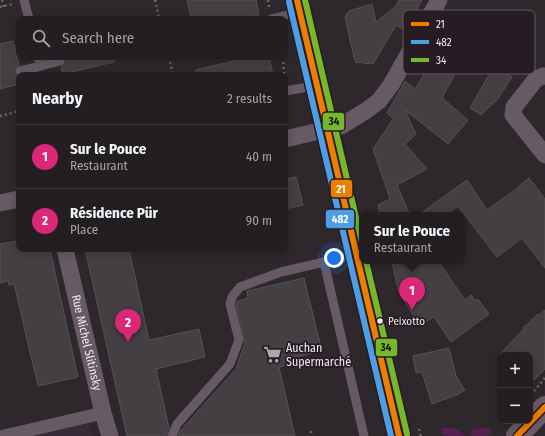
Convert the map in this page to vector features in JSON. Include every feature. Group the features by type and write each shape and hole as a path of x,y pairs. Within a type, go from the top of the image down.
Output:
{"main road":[{"path":"311,0 354,247 399,436"},
{"path":"294,7 360,212"},
{"path":"373,264 411,436"},
{"path":"517,436 545,407"}],"street":[{"path":"433,10 439,0"},
{"path":"288,138 334,128 367,110 379,101 391,85 403,64"},
{"path":"545,76 536,79 514,106 513,115 545,155"},
{"path":"0,204 16,200"},
{"name":"Rue Michel Slitinsky","path":"66,252 103,413 110,436"},
{"path":"4,436 103,413"}],"lane":[{"path":"24,0 28,16"},
{"path":"277,16 294,7"},
{"path":"20,71 39,62 60,62"},
{"path":"288,90 308,87"},
{"path":"172,436 177,424 230,364 239,340 230,304 232,297 240,288 281,272 348,256 354,247"},
{"path":"324,262 364,436"}],"path":[{"path":"2,0 4,7"},
{"path":"155,0 158,16"},
{"path":"170,60 172,72"},
{"path":"283,60 284,72"},
{"path":"0,116 16,113"},
{"path":"533,392 545,378"},
{"path":"311,430 312,436"}],"shaded area":[{"path":"89,423 92,436 32,436"},
{"path":"442,428 455,429 465,436 446,436 441,433"},
{"path":"490,428 491,432 487,436 472,436 470,432 473,429"}],"building":[{"path":"187,0 256,0 259,15 254,16 190,16"},
{"path":"399,0 422,0 416,10 403,10 403,29 396,25 373,64 355,62 345,17 349,11 372,4 376,22 395,7"},
{"path":"13,41 16,60 18,60 19,65 16,67 14,72 16,75 16,85 0,89 0,44"},
{"path":"65,60 114,60 114,62 72,72 62,72 61,67 66,63"},
{"path":"238,60 270,60 272,72 196,72 196,70"},
{"path":"424,74 455,74 442,98 468,120 448,144 405,110 416,134 405,144 427,169 397,185 409,212 379,212 378,205 390,199 373,149 393,119 387,113 405,81 415,89"},
{"path":"489,74 507,74 512,77 497,100 481,115 470,108"},
{"path":"296,177 303,205 288,208 288,178"},
{"path":"529,178 545,199 545,268 522,238 497,257 465,215 465,212 463,212 458,206 449,212 422,212 467,180 487,210"},
{"path":"16,241 16,252 51,252 78,377 38,386 14,284 9,285 8,281 0,283 0,244"},
{"path":"86,252 130,252 149,340 199,329 205,357 156,369 169,428 166,436 127,436"},
{"path":"393,264 440,264 465,300 471,295 476,301 478,299 489,314 451,342 434,317 419,325 398,290"},
{"name":"Auchan Supermarché","path":"304,278 322,351 287,359 288,362 284,363 284,366 279,367 295,436 178,436 181,430 236,369 245,343 236,305 237,301 248,298 247,291"},
{"path":"545,310 545,369 533,381 533,352 502,352 524,329 523,328 538,314 539,315"},
{"path":"449,348 456,376 465,390 459,394 432,404 422,372 416,373 413,356"}],"transit line":[{"name":"21","path":"297,0 399,436"},
{"name":"34","path":"305,0 359,230"},
{"name":"482","path":"289,2 391,436"},
{"name":"34","path":"367,264 407,434"},
{"name":"21","path":"517,436 545,407"}],"place":[{"name":"Sur le Pouce","path":"412,310"},
{"name":"Peixotto","path":"380,321"},
{"name":"Résidence Pür","path":"128,342"},
{"name":"Auchan Supermarché","path":"273,355"}]}
